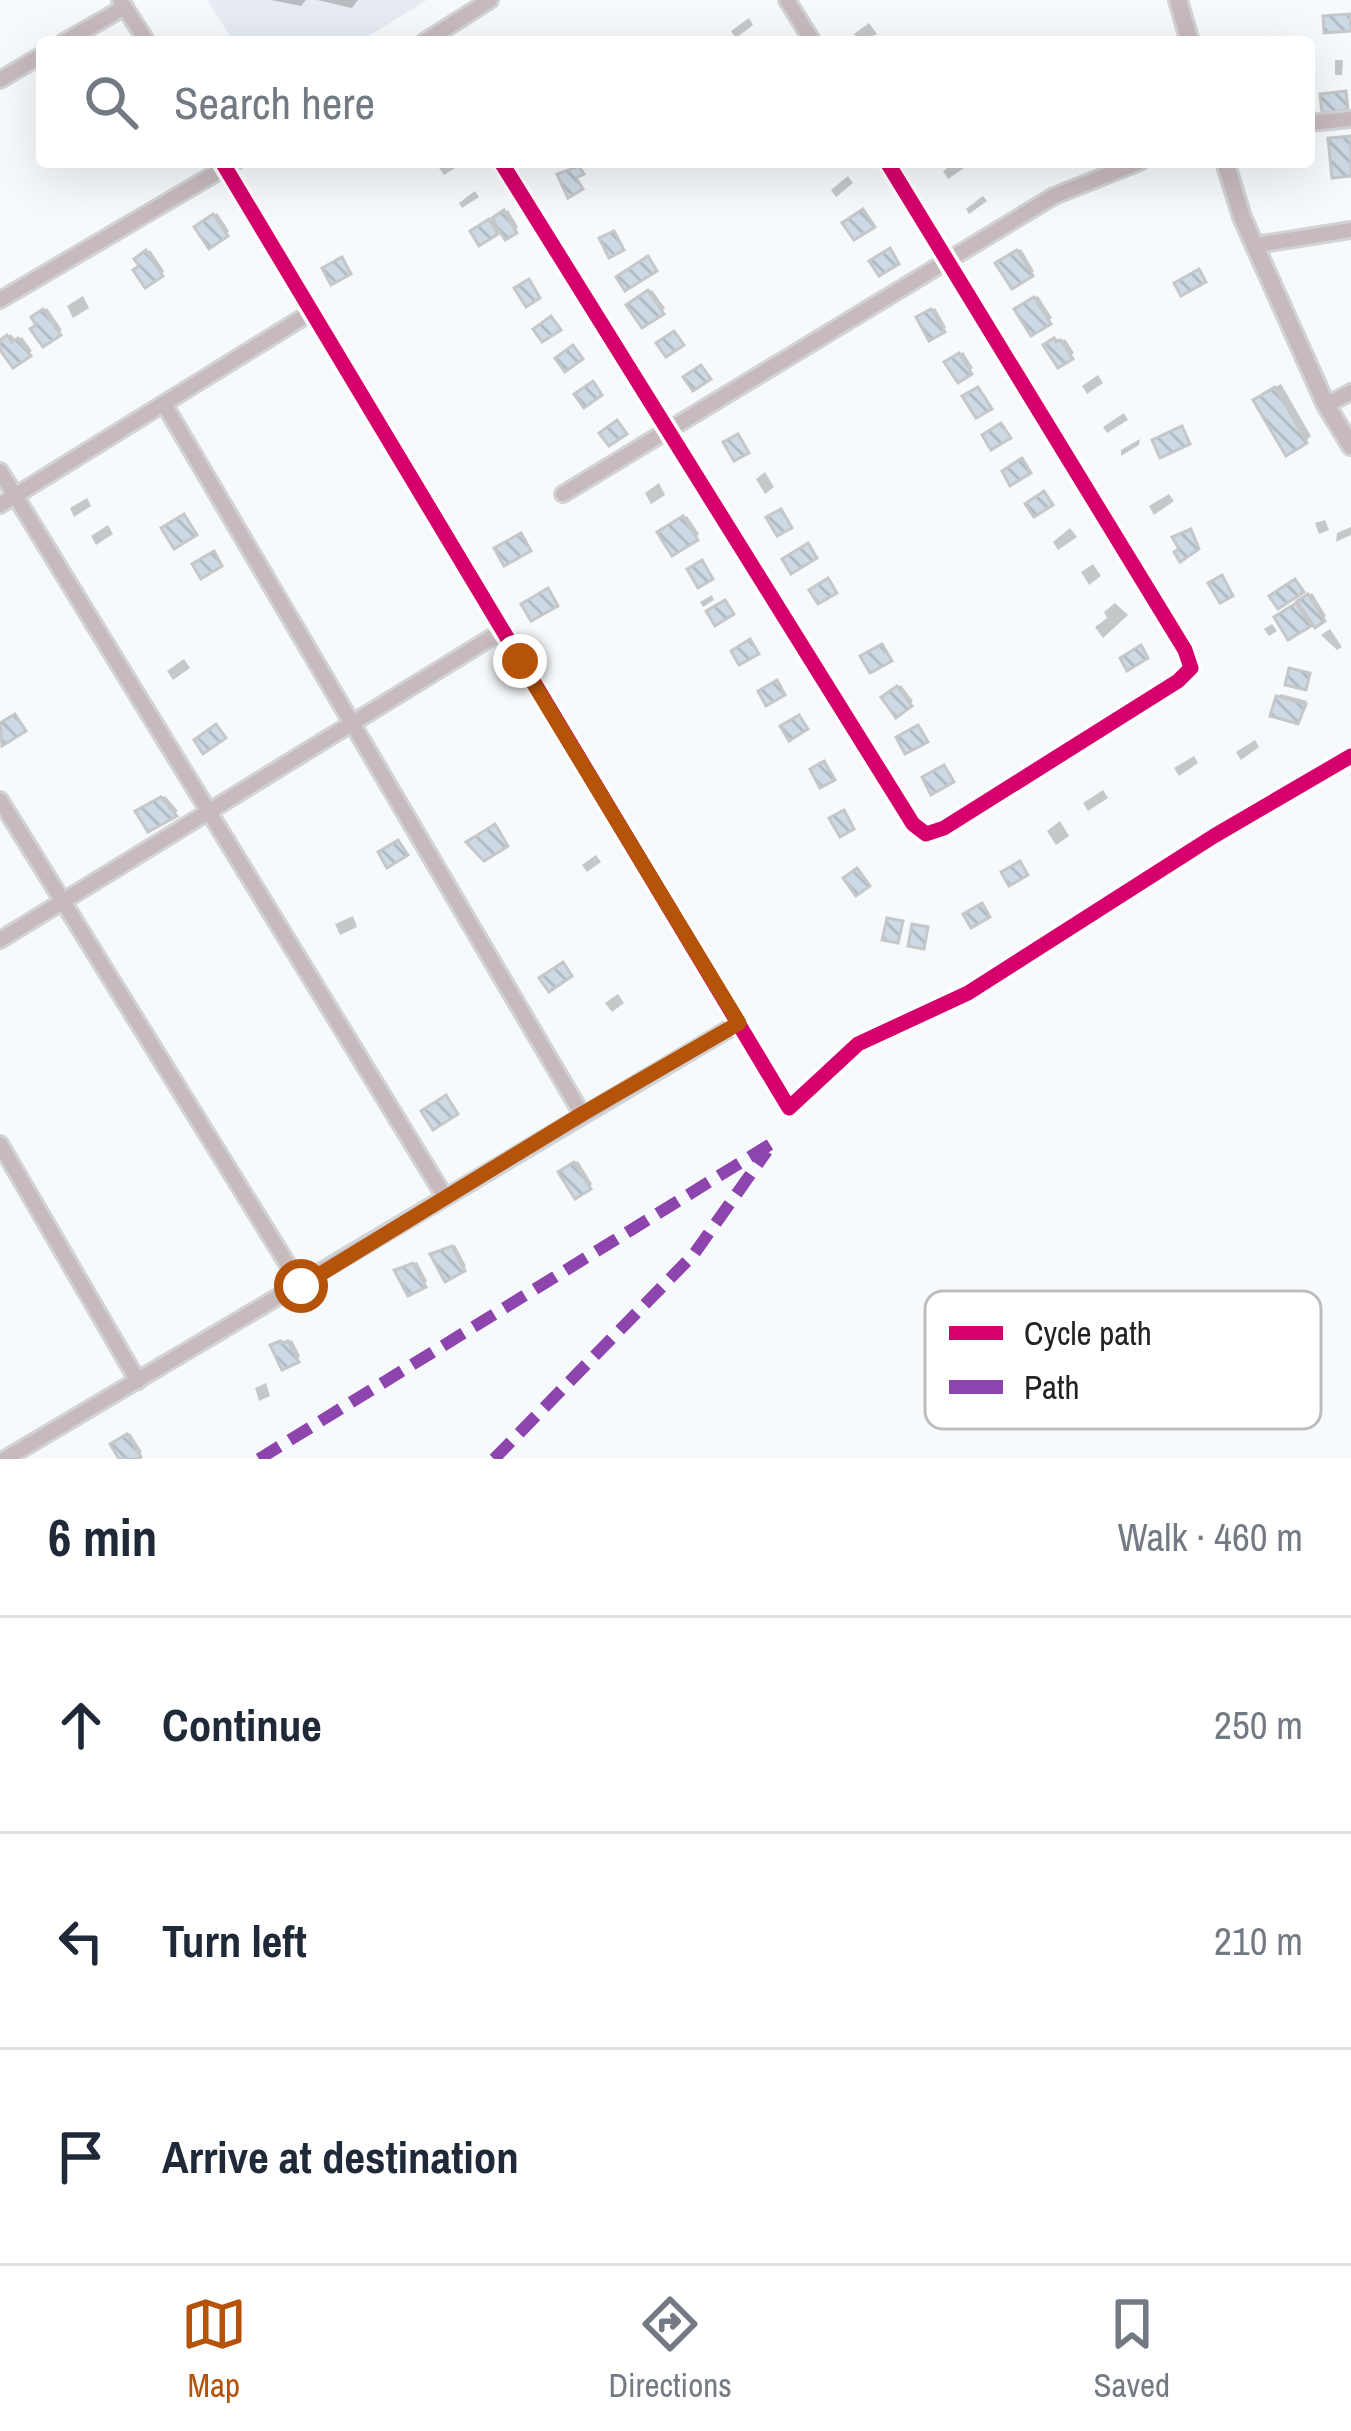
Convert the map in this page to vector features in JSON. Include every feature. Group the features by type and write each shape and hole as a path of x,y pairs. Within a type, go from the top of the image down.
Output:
{"street":[{"path":"435,36 490,0"},
{"path":"787,0 809,36"},
{"path":"1178,0 1188,36"},
{"path":"73,36 122,3 143,36"},
{"path":"0,80 36,59"},
{"path":"1315,122 1351,119"},
{"path":"0,300 221,168"},
{"path":"230,168 310,313 789,1108 858,1044 968,993 1214,836 1351,756"},
{"path":"505,168 913,824 926,833 944,828 1178,681 1191,668 1185,650 891,168"},
{"path":"562,494 1054,196 1125,168"},
{"path":"1227,168 1242,217 1326,405 1351,446"},
{"path":"1256,245 1351,230"},
{"path":"0,506 310,313"},
{"path":"1326,405 1351,392"},
{"path":"164,404 582,1114"},
{"path":"0,471 445,1197"},
{"path":"0,940 502,631"},
{"path":"0,800 301,1286"},
{"path":"5,1459 739,1023"},
{"path":"0,1144 138,1381"}],"shaded area":[{"path":"207,0 427,0 369,36 230,36"}],"building":[{"path":"1350,14 1351,31 1324,33 1323,16"},
{"path":"1346,91 1348,110 1322,113 1320,94"},
{"path":"1351,136 1351,176 1332,178 1328,138"},
{"path":"580,168 584,174 576,178 583,189 568,198 557,174"},
{"path":"863,209 875,227 854,240 842,223"},
{"path":"504,210 517,233 505,240 492,218"},
{"path":"213,214 228,236 209,249 194,227"},
{"path":"489,219 498,234 479,246 470,231"},
{"path":"614,231 624,250 609,258 599,238"},
{"path":"890,248 899,264 879,276 869,261"},
{"path":"146,250 163,276 145,288 133,270 139,266 134,259"},
{"path":"1017,250 1033,276 1012,289 995,263"},
{"path":"648,256 657,271 625,291 616,277"},
{"path":"342,257 351,274 331,285 322,268"},
{"path":"1199,269 1206,282 1181,296 1174,283"},
{"path":"529,279 540,298 526,307 514,288"},
{"path":"648,290 664,314 642,328 626,305"},
{"path":"1034,297 1051,324 1031,336 1014,309"},
{"path":"43,309 61,335 43,347 30,329 36,325 31,317"},
{"path":"931,309 945,332 929,341 916,317"},
{"path":"551,316 561,330 542,342 533,329"},
{"path":"674,331 684,345 666,357 656,343"},
{"path":"7,335 12,342 18,338 31,356 13,368 0,350 0,340"},
{"path":"1054,338 1061,340 1073,359 1058,368 1043,345"},
{"path":"573,345 583,359 565,372 555,358"},
{"path":"959,353 972,374 958,383 944,362"},
{"path":"701,365 711,379 693,391 683,377"},
{"path":"593,381 602,395 584,408 574,394"},
{"path":"978,387 992,409 976,418 962,396"},
{"path":"1275,387 1307,443 1286,456 1253,400"},
{"path":"617,420 627,434 609,446 599,433"},
{"path":"1001,423 1011,438 991,450 982,435"},
{"path":"1182,426 1190,444 1160,458 1152,440"},
{"path":"738,434 749,453 734,461 723,442"},
{"path":"1022,458 1031,473 1010,486 1002,471"},
{"path":"1044,491 1053,505 1034,517 1025,504"},
{"path":"781,509 792,528 777,536 766,517"},
{"path":"184,514 197,535 174,549 161,528"},
{"path":"683,516 698,540 672,556 657,532"},
{"path":"1191,529 1199,549 1180,562 1172,537"},
{"path":"521,533 531,551 504,566 494,548"},
{"path":"808,543 817,558 791,574 782,559"},
{"path":"214,551 222,566 201,579 192,564"},
{"path":"702,560 713,579 698,588 687,569"},
{"path":"1222,575 1233,596 1220,603 1208,583"},
{"path":"828,578 837,593 818,604 809,590"},
{"path":"1295,579 1304,592 1278,609 1269,596"},
{"path":"548,588 558,606 531,621 521,604"},
{"path":"1308,594 1325,621 1315,628 1297,601"},
{"path":"725,600 734,614 715,626 706,611"},
{"path":"1296,603 1311,626 1288,640 1274,617"},
{"path":"750,639 759,654 739,665 731,651"},
{"path":"882,644 892,661 870,673 860,656"},
{"path":"1141,645 1148,658 1127,671 1120,658"},
{"path":"1289,668 1310,673 1306,690 1285,685"},
{"path":"777,680 785,695 766,706 758,691"},
{"path":"897,686 912,706 896,718 881,697"},
{"path":"1276,696 1306,704 1298,724 1270,716"},
{"path":"15,714 26,731 2,746 0,723"},
{"path":"799,715 808,729 789,741 780,726"},
{"path":"216,724 226,738 203,754 194,740"},
{"path":"918,725 928,742 905,754 896,737"},
{"path":"824,761 835,780 820,788 810,769"},
{"path":"944,765 954,782 931,795 922,777"},
{"path":"161,797 177,816 148,832 135,811"},
{"path":"844,810 854,829 840,837 829,818"},
{"path":"495,824 508,846 484,861 466,842"},
{"path":"398,840 408,855 387,868 378,852"},
{"path":"1020,861 1028,875 1009,886 1001,872"},
{"path":"857,868 870,886 856,896 843,878"},
{"path":"982,903 990,917 971,928 963,914"},
{"path":"887,918 903,921 898,943 882,940"},
{"path":"912,924 928,927 924,949 908,946"},
{"path":"563,962 572,976 549,992 539,978"},
{"path":"446,1095 458,1114 433,1130 421,1111"},
{"path":"574,1162 591,1189 575,1199 558,1172"},
{"path":"452,1246 465,1271 445,1282 430,1254"},
{"path":"413,1263 426,1287 408,1296 394,1270"},
{"path":"288,1341 299,1362 282,1370 270,1345"},
{"path":"127,1434 139,1459 119,1459 110,1444"}],"marked path":[{"path":"259,1459 774,1142"},
{"path":"494,1459 694,1254 767,1151"}],"cycle path":[{"path":"226,168 789,1108 858,1044 968,993 1214,836 1351,756"},
{"path":"505,168 913,824 926,834 944,828 1178,681 1191,668 1185,650 891,168"}],"route":[{"path":"301,1286 739,1023 520,661"}]}
